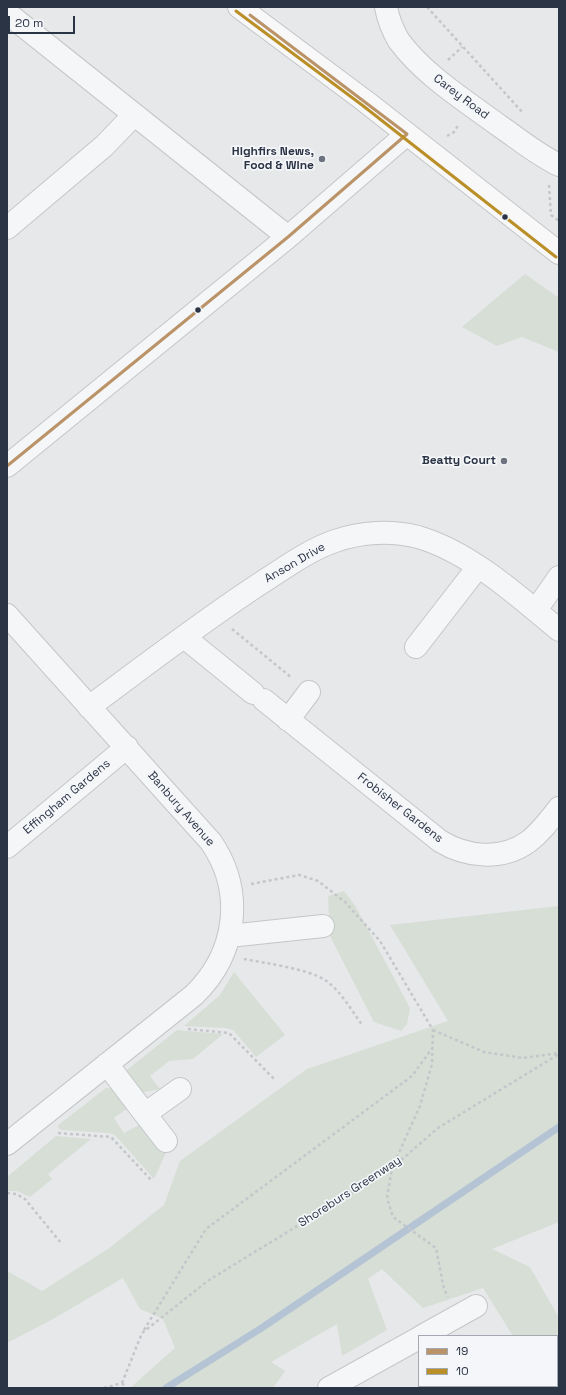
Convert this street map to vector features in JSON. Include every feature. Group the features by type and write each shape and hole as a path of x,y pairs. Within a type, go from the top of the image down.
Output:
{"main road":[{"path":"249,10 559,253"}],"street":[{"name":"Carey Road","path":"386,7 388,18 399,40 421,66 471,105 552,162"},
{"path":"7,13 288,237"},
{"path":"7,228 104,146 134,115"},
{"path":"7,466 288,237 407,134"},
{"name":"Anson Drive","path":"90,707 240,597 315,549 351,537 389,532 418,537 449,550 504,583 559,630"},
{"path":"416,648 478,567"},
{"path":"536,610 559,577"},
{"name":"Banbury Avenue","path":"7,615 211,842 225,866 231,888 232,915 226,945 214,972 206,984 7,1144"},
{"name":"Frobisher Gardens","path":"184,637 440,841 462,852 493,855 517,848 526,843 543,829 559,808"},
{"path":"288,720 309,692"},
{"name":"Effingham Gardens","path":"7,847 127,747"},
{"path":"226,945 323,926"},
{"path":"108,1064 166,1141"},
{"path":"145,1114 180,1089"},
{"path":"429,1334 467,1311"},
{"path":"328,1388 418,1340"}],"path":[{"path":"427,7 525,115"},
{"path":"552,162 549,178 551,215 559,221"},
{"path":"215,615 309,692"},
{"path":"231,888 299,874 318,881 345,902 380,941 433,1030 432,1064 420,1106 392,1168 387,1198 393,1217 407,1225 436,1248 444,1289 467,1311"},
{"path":"226,945 309,973 324,980 338,992 363,1026"},
{"path":"169,1015 180,1029 229,1033 275,1080"},
{"name":"Shoreburs Greenway","path":"433,1030 484,1052 522,1058 559,1053"},
{"name":"Shoreburs Greenway","path":"122,1383 142,1334 206,1229 412,1076 433,1047"},
{"name":"Shoreburs Greenway","path":"142,1334 209,1280 392,1168 438,1128 559,1053"},
{"path":"42,1116 57,1133 111,1137 152,1181"},
{"path":"7,1193 16,1194 25,1199 61,1243"},
{"path":"104,1388 122,1383 126,1388"}],"shaded area":[{"path":"525,274 559,298 559,352 522,337 497,346 462,327"},
{"path":"344,891 356,907 410,1008 407,1024 401,1031 374,1022 330,936 328,896"},
{"path":"559,906 559,1222 492,1249 530,1267 559,1318 559,1388 544,1387 558,1387 558,1335 512,1335 483,1288 423,1308 382,1269 368,1279 387,1330 342,1356 337,1324 271,1362 285,1371 273,1388 130,1388 175,1348 163,1319 140,1309 123,1278 53,1319 7,1343 7,1271 42,1291 108,1249 164,1205 180,1161 307,1069 448,1021 390,925"},
{"path":"234,972 285,1035 256,1057 233,1030 226,1028 184,1026 220,995"},
{"path":"177,1030 223,1034 193,1059 169,1061 150,1076 160,1089 139,1093 125,1074 127,1070"},
{"path":"106,1088 116,1089 128,1108 114,1118 124,1133 141,1124 169,1146 154,1179 115,1135 109,1133 61,1130 57,1126"},
{"path":"56,1136 91,1139 48,1174 52,1179 30,1197 17,1191 7,1191 7,1177"}],"waterway":[{"path":"166,1388 260,1329 559,1127"}],"transit line":[{"name":"10","path":"236,11 362,105 556,257"},
{"name":"19","path":"250,15 407,134"},
{"name":"19","path":"7,466 288,237 407,134"}],"place":[{"name":"Highfirs News, Food & Wine","path":"322,159"},
{"name":"Beatty Court","path":"504,461"}]}
